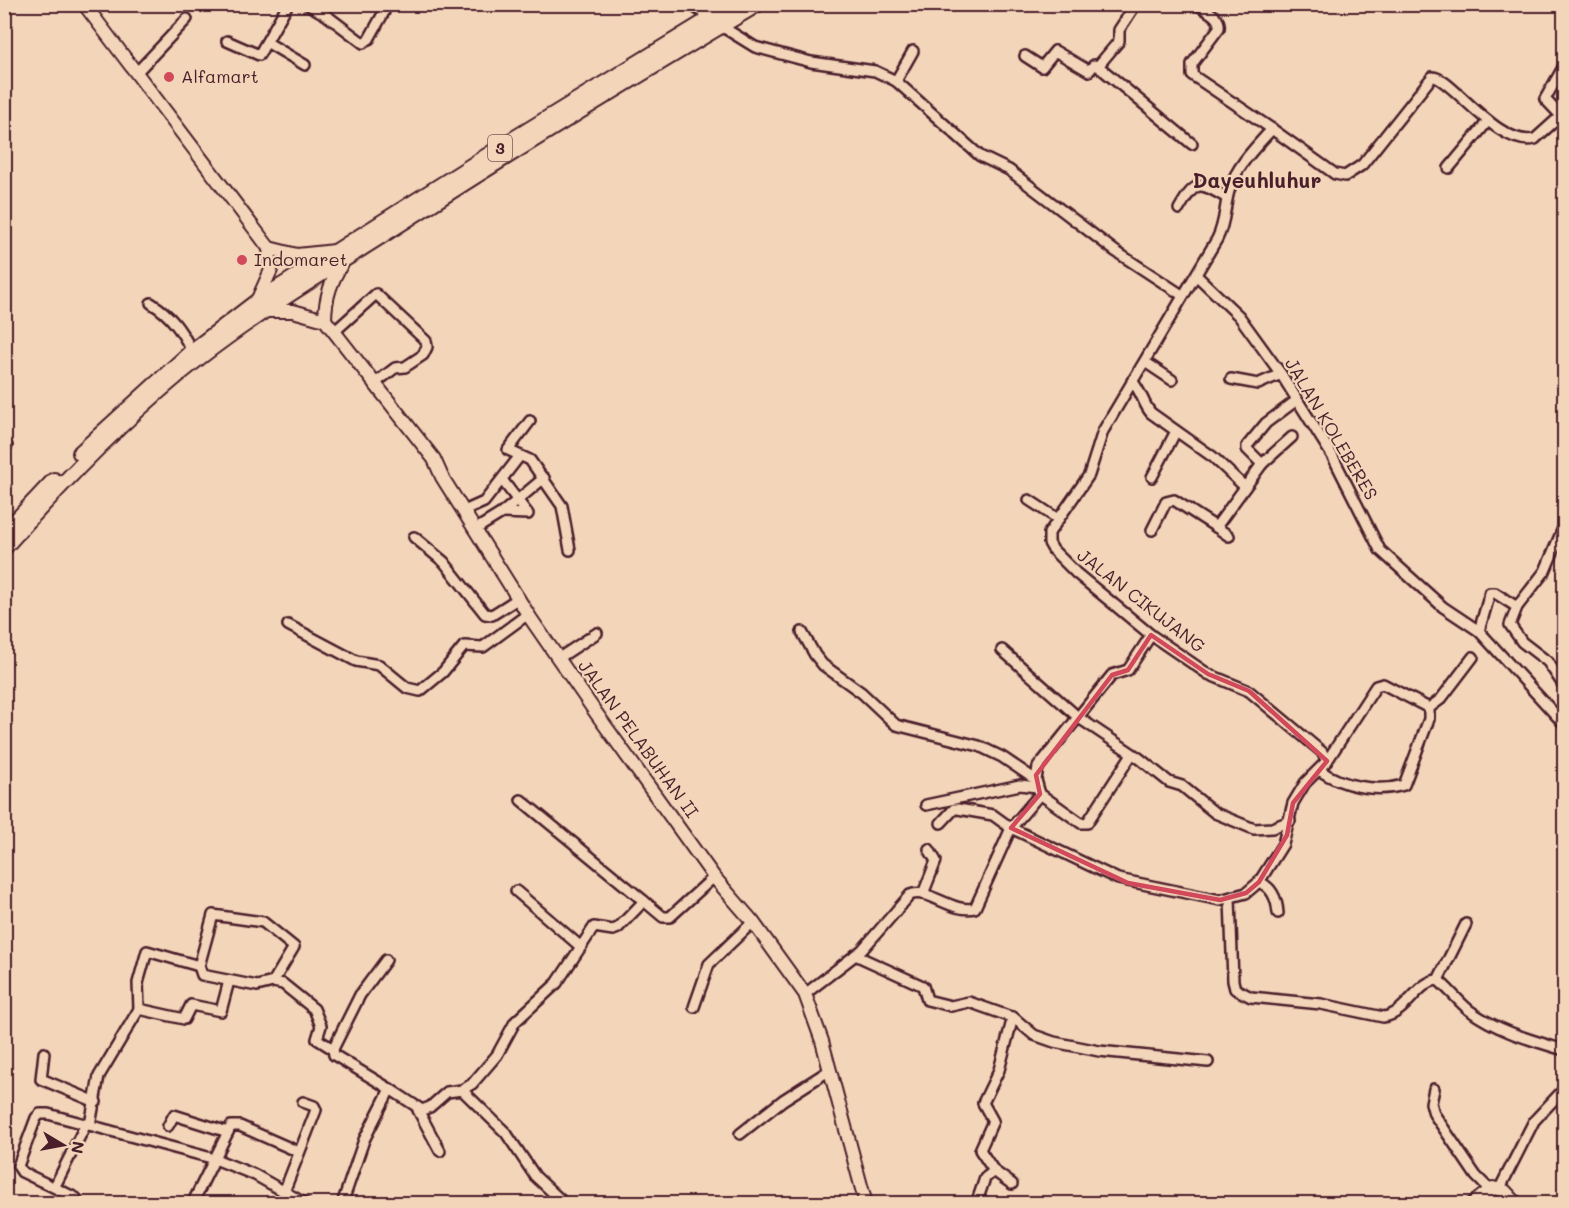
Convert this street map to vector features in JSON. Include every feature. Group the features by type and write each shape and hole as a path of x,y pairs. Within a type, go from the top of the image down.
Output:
{"main road":[{"path":"84,4 269,248 271,270 256,307 293,311 325,320 325,304 341,254 297,255 269,248"},
{"name":"3","path":"716,22 734,4"},
{"name":"3","path":"4,548 23,520 99,434 192,351 256,307 519,142 716,22 758,4"},
{"name":"3","path":"4,533 23,520 129,419 256,307"},
{"name":"JALAN PELABUHAN II","path":"325,320 434,459 528,614 597,715 714,877 753,922 805,994 830,1070 866,1203"},
{"path":"1472,1203 1494,1189 1517,1203"}],"street":[{"path":"227,40 259,55 268,43 288,4"},
{"path":"307,4 326,15 363,43 369,39 384,12"},
{"path":"691,4 755,47 835,67 875,71 896,81 980,156 1009,170 1115,251 1182,295"},
{"path":"1098,66 1119,41 1119,30 1136,4"},
{"path":"1197,4 1218,18 1220,23 1219,28 1192,64 1192,75 1335,174 1345,176 1362,165 1432,77 1442,80 1488,121 1519,140 1528,141 1543,134 1563,117 1545,99 1564,66"},
{"path":"136,73 187,19"},
{"path":"268,43 305,65"},
{"path":"896,81 913,51"},
{"path":"1025,56 1042,67 1055,51 1089,71 1094,64 1098,66 1192,144"},
{"path":"1449,168 1488,121"},
{"name":"JALAN CIKUJANG","path":"1272,129 1236,173 1227,198 1224,225 1103,431 1089,475 1058,519 1048,538 1053,550 1076,573 1151,635 1208,674 1249,691 1319,748 1327,761"},
{"path":"1179,209 1193,187 1198,184 1204,184 1227,198"},
{"name":"JALAN KOLEBERES","path":"1196,275 1239,316 1281,374 1333,457 1380,550 1443,607 1479,631 1564,724"},
{"path":"334,332 376,294 426,341 427,347 423,355 405,367 395,368 374,384"},
{"path":"151,303 166,312 179,327 192,351"},
{"path":"1145,362 1172,380"},
{"path":"1231,379 1258,384 1281,374"},
{"path":"1132,381 1142,392 1146,408 1213,457 1245,487"},
{"path":"1262,464 1247,449 1249,443 1266,423 1297,400"},
{"path":"530,421 507,448 511,453 530,460 544,478 565,514 570,550"},
{"path":"1152,477 1176,431"},
{"path":"1216,527 1262,464 1292,437"},
{"path":"464,511 484,502 503,481 519,457"},
{"path":"476,529 502,513 544,478"},
{"path":"502,513 527,515 503,481"},
{"path":"1029,500 1058,519"},
{"path":"1152,530 1166,502 1174,500 1229,536"},
{"path":"1564,526 1545,571 1517,607 1511,627 1522,642 1548,662 1564,686"},
{"path":"414,537 444,562 485,614 492,615 519,598"},
{"path":"1479,631 1490,593 1495,593 1517,607"},
{"path":"288,625 356,661 378,665 407,688 420,691 436,679 464,646 483,647 528,614"},
{"path":"802,632 815,655 824,665 862,693 896,725 980,746 1002,756 1081,823 1087,823 1132,754"},
{"path":"559,658 597,633"},
{"path":"805,994 855,955 906,898 915,893 962,910 975,908 1011,828 1037,787 1038,767 1112,675 1128,670 1151,635"},
{"path":"1002,650 1079,718 1169,782 1182,786 1215,813 1237,823 1263,829 1290,821"},
{"path":"1429,708 1441,699 1473,657"},
{"path":"941,823 954,809 993,815 1011,828 1118,879 1226,899 1246,893 1259,882 1283,844 1291,809 1298,794 1327,761 1379,684 1429,708"},
{"path":"1319,770 1333,780 1352,786 1404,785 1429,719 1429,708"},
{"path":"926,805 1020,785 1037,787"},
{"path":"521,800 663,917 670,917 714,877"},
{"path":"923,894 936,861 930,849"},
{"path":"1259,882 1270,890 1277,902 1278,913"},
{"path":"516,891 581,947"},
{"path":"1226,899 1234,988 1241,994 1265,999 1321,1004 1383,1017 1393,1015 1425,985 1438,980 1466,924"},
{"path":"418,1110 430,1107 453,1089 462,1090 472,1084 492,1063 515,1022 557,983 594,927 613,930 618,928 644,901"},
{"path":"273,982 294,948 266,924 213,915 199,966 202,975 257,986 273,982 287,986 314,1009 321,1026 317,1039 333,1049"},
{"path":"694,1008 709,964 753,922"},
{"path":"55,1186 88,1124 96,1102 102,1070 139,1009 141,998 138,983 148,951 199,966"},
{"path":"855,955 923,986 927,1000 948,1006 969,1002 1013,1017 1034,1035 1054,1042 1099,1051 1208,1062"},
{"path":"386,960 360,995 333,1049 334,1055 390,1089 418,1110 440,1151"},
{"path":"1438,980 1468,1009 1489,1023 1522,1038 1564,1050"},
{"path":"139,1009 184,1019 191,1005 221,1011 229,981"},
{"path":"1012,1184 994,1171 980,1150 993,1118 983,1103 999,1070 1013,1017"},
{"path":"44,1053 41,1079 96,1102"},
{"path":"740,1134 783,1100 830,1070"},
{"path":"342,1203 364,1140 390,1089"},
{"path":"1434,1089 1432,1110 1456,1149 1494,1189 1534,1121 1564,1089"},
{"path":"462,1090 506,1133 536,1176 565,1203"},
{"path":"284,1192 316,1110 314,1106 303,1102"},
{"path":"78,1203 76,1198 22,1172 18,1166 36,1118 44,1113 215,1159 255,1175 306,1203"},
{"path":"168,1126 174,1115 228,1132"},
{"path":"192,1203 231,1126 237,1125 299,1152"},
{"path":"976,1203 985,1178 994,1171"}],"highlighted area":[{"path":"1151,635 1208,674 1249,691 1327,761 1293,803 1287,835 1259,882 1246,893 1220,900 1128,883 1011,828 1040,794 1036,775 1112,675 1128,670"}],"place":[{"name":"Alfamart","path":"169,77"},
{"name":"Indomaret","path":"242,260"}],"district":[{"name":"Dayeuhluhur","path":"1257,181"}]}
